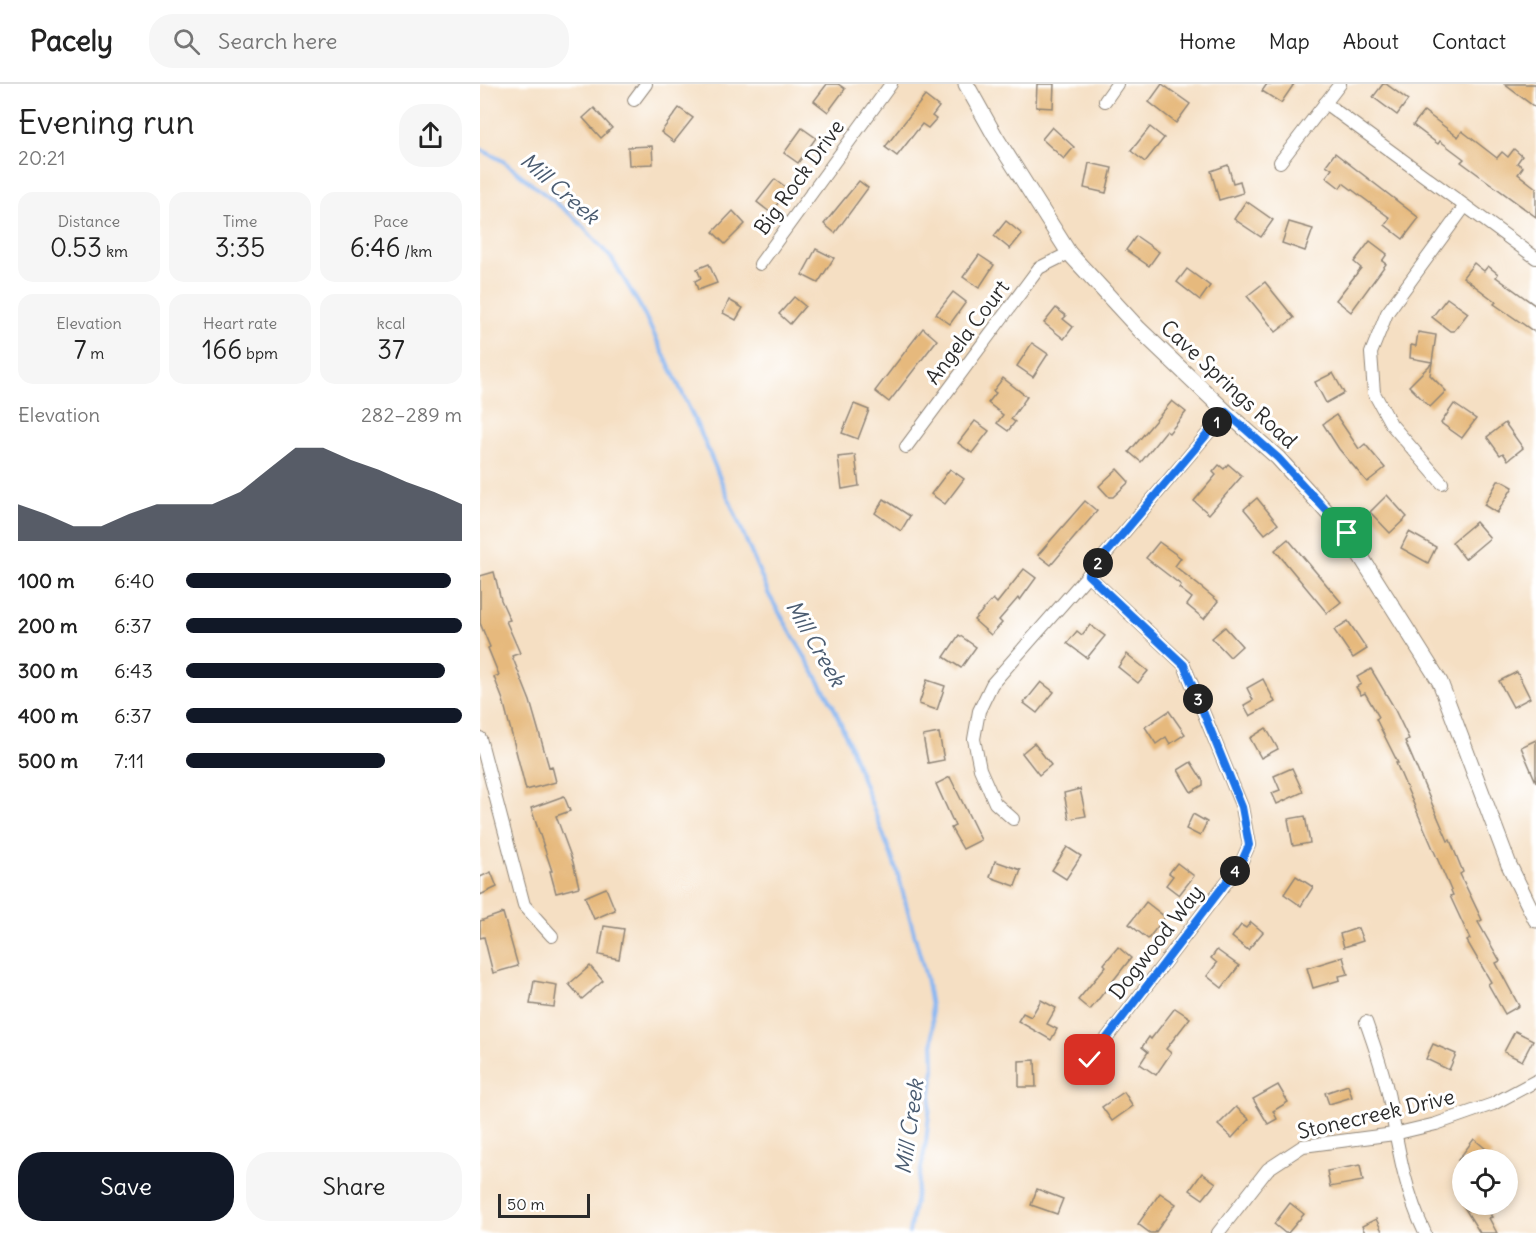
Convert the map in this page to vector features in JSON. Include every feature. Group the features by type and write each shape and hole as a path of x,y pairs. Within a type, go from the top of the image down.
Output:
{"street":[{"path":"634,100 646,84"},
{"name":"Big Rock Drive","path":"760,264 891,84"},
{"name":"Cave Springs Road","path":"966,84 995,136 1070,253 1139,329 1278,458 1347,533 1440,682 1509,865 1536,920"},
{"path":"1105,101 1117,84"},
{"path":"1280,162 1340,84"},
{"path":"1325,103 1536,258"},
{"path":"1442,483 1391,424 1374,393 1371,353 1387,313 1465,206"},
{"name":"Angela Court","path":"906,447 1038,268 1070,253"},
{"path":"1013,819 995,803 980,769 974,739 979,711 992,684 1226,412"},
{"name":"Dogwood Way","path":"1088,575 1184,665 1242,807 1249,845 1241,863 1090,1060"},
{"path":"480,738 524,905 552,936"},
{"path":"1365,1022 1389,1101 1394,1134 1413,1208 1425,1233"},
{"name":"Stonecreek Drive","path":"1218,1233 1268,1169 1303,1146 1394,1134 1436,1124 1493,1104 1536,1081"}],"building":[{"path":"827,84 838,84 845,89 828,112 814,101"},
{"path":"1037,84 1054,84 1053,108 1036,107"},
{"path":"1162,84 1190,104 1176,123 1149,102"},
{"path":"1267,84 1294,84 1281,103 1262,91"},
{"path":"1383,84 1408,100 1397,115 1373,97"},
{"path":"1504,84 1536,84 1536,108"},
{"path":"925,96 939,107 932,116 936,119 928,128 922,124 897,156 885,147"},
{"path":"594,108 612,128 601,138 583,118"},
{"path":"679,108 693,118 674,142 661,132"},
{"path":"1424,111 1458,137 1462,131 1497,158 1502,152 1508,157 1514,149 1522,156 1517,163 1523,167 1518,174 1536,188 1536,217 1461,162 1464,159 1440,141 1438,144 1413,125"},
{"path":"1052,127 1074,147 1064,159 1042,139"},
{"path":"1150,127 1164,138 1145,162 1131,151"},
{"path":"802,128 816,138 798,163 784,153"},
{"path":"652,146 653,164 629,165 628,147"},
{"path":"1335,153 1419,218 1403,239 1385,225 1390,218 1343,183 1340,188 1326,177 1332,169 1326,165"},
{"path":"1089,163 1112,168 1106,193 1084,188"},
{"path":"1228,165 1233,183 1240,181 1243,193 1219,200 1211,171"},
{"path":"775,179 788,189 771,213 757,202"},
{"path":"859,181 868,188 835,233 824,224"},
{"path":"1246,201 1273,220 1261,237 1234,219"},
{"path":"733,211 745,224 725,244 713,232"},
{"path":"1006,221 1022,234 1010,249 994,236"},
{"path":"1289,222 1313,229 1305,251 1282,243"},
{"path":"1136,236 1159,252 1149,266 1126,250"},
{"path":"1370,241 1387,254 1382,261 1386,264 1351,312 1336,300 1361,268 1354,262"},
{"path":"816,249 834,258 818,283 802,275"},
{"path":"979,255 994,265 979,288 963,277"},
{"path":"1474,263 1484,271 1488,266 1498,274 1496,277 1536,306 1536,333 1494,304 1496,302 1463,277"},
{"path":"709,264 717,283 698,290 695,281 701,278 697,269"},
{"path":"1187,269 1210,286 1200,300 1177,282"},
{"path":"1265,282 1294,318 1276,332 1247,296"},
{"path":"953,292 966,302 950,324 936,314"},
{"path":"794,297 805,306 790,324 779,314"},
{"path":"1447,298 1468,313 1454,331 1450,331 1432,317"},
{"path":"729,300 743,308 736,320 723,313"},
{"path":"1056,308 1066,316 1063,319 1073,327 1064,339 1044,323"},
{"path":"923,328 937,340 889,402 875,391"},
{"path":"1418,332 1436,335 1432,362 1410,358 1411,345 1416,346"},
{"path":"1032,343 1048,354 1033,377 1017,366"},
{"path":"1432,363 1430,375 1446,391 1430,407 1409,386"},
{"path":"1333,373 1344,393 1326,403 1315,382"},
{"path":"1003,378 1027,397 1011,419 1015,422 1008,431 997,423 1003,415 988,403 996,393 993,391"},
{"path":"1172,401 1186,412 1169,433 1166,431 1141,462 1129,452"},
{"path":"854,404 869,410 858,439 842,433"},
{"path":"1454,404 1476,419 1462,438 1441,423"},
{"path":"1336,415 1359,449 1365,444 1385,468 1367,482 1339,449 1323,424"},
{"path":"975,421 989,431 972,453 958,443"},
{"path":"1505,423 1523,448 1508,460 1503,453 1500,455 1487,437"},
{"path":"855,455 859,486 842,489 838,457"},
{"path":"1228,464 1242,476 1209,514 1194,501 1216,475 1213,472 1219,465 1224,469"},
{"path":"950,469 964,479 945,504 931,494"},
{"path":"1117,469 1129,482 1113,497 1109,497 1099,486"},
{"path":"1498,481 1513,487 1497,513 1484,505"},
{"path":"1387,495 1407,517 1390,533 1370,512"},
{"path":"1257,498 1278,524 1265,534 1244,509"},
{"path":"884,499 910,516 901,531 875,513"},
{"path":"1085,501 1097,511 1051,565 1038,555"},
{"path":"1476,522 1490,538 1465,559 1452,542"},
{"path":"1409,532 1436,547 1428,563 1401,548"},
{"path":"1288,539 1341,602 1327,613 1275,550"},
{"path":"1159,542 1181,558 1175,566 1218,601 1204,619 1187,605 1192,598 1179,588 1181,585 1146,558"},
{"path":"1024,569 1036,578 1020,600 1018,598 999,620 1002,623 991,635 974,620 993,599 997,603"},
{"path":"494,572 501,600 510,620 506,621 520,653 512,656 530,701 549,767 552,766 556,782 526,790 503,700 494,677 499,675 480,623 480,576"},
{"path":"1348,621 1367,649 1353,658 1334,630"},
{"path":"1090,625 1105,636 1087,658 1067,643 1077,631 1082,635"},
{"path":"1225,627 1242,646 1230,657 1212,638"},
{"path":"959,635 976,647 961,668 944,657"},
{"path":"1127,654 1148,671 1138,683 1118,667"},
{"path":"1371,669 1409,739 1405,741 1448,841 1450,840 1463,872 1460,874 1482,920 1478,922 1500,961 1496,963 1519,1006 1505,1014 1488,984 1491,982 1467,941 1470,939 1450,896 1453,895 1396,763 1398,763 1376,719 1379,717 1365,693 1361,695 1356,687 1361,684 1357,677"},
{"path":"1517,672 1530,698 1513,707 1499,681"},
{"path":"1263,679 1275,702 1250,716 1244,705 1253,700 1247,688"},
{"path":"927,680 945,686 937,710 919,704"},
{"path":"1041,682 1054,692 1037,713 1024,703"},
{"path":"1169,711 1185,734 1170,744 1166,737 1156,744 1145,727"},
{"path":"1266,728 1278,749 1261,758 1250,738"},
{"path":"939,733 944,760 928,763 923,736"},
{"path":"1536,740 1536,782 1521,747"},
{"path":"1034,743 1051,765 1039,775 1022,753"},
{"path":"1191,762 1203,781 1203,785 1191,792 1178,770"},
{"path":"1292,768 1303,792 1277,804 1272,793 1280,790 1274,776"},
{"path":"950,777 981,840 963,849 951,828 955,826 936,784"},
{"path":"1080,789 1086,816 1069,819 1064,793"},
{"path":"564,796 570,811 556,816 573,862 579,887 556,893 550,871 552,871 531,808"},
{"path":"1193,814 1207,822 1200,836 1186,829"},
{"path":"1305,816 1310,843 1293,846 1288,819"},
{"path":"1067,847 1081,856 1066,879 1052,870"},
{"path":"995,861 1021,870 1015,886 990,877"},
{"path":"1177,863 1194,876 1179,895 1166,885 1173,876 1169,873"},
{"path":"491,872 497,887 480,895 480,877"},
{"path":"1296,876 1313,887 1301,906 1284,894"},
{"path":"606,888 615,910 594,919 585,897"},
{"path":"1146,902 1165,917 1148,939 1129,924"},
{"path":"503,913 518,966 493,973 484,937 480,938 480,921"},
{"path":"1251,922 1263,932 1248,950 1232,937 1241,925 1246,928"},
{"path":"604,926 624,929 619,959 599,955"},
{"path":"1358,928 1363,941 1344,947 1340,934"},
{"path":"1118,947 1131,958 1090,1010 1078,1000 1106,966 1104,964"},
{"path":"1217,950 1239,966 1222,988 1207,976 1217,963 1211,958"},
{"path":"1343,957 1348,974 1339,976 1340,980 1313,988 1307,968"},
{"path":"590,966 603,981 582,999 569,984"},
{"path":"534,981 557,985 554,1007 530,1004"},
{"path":"1041,1000 1056,1008 1047,1024 1057,1029 1051,1040 1018,1021 1023,1013 1031,1017"},
{"path":"1175,1008 1190,1018 1166,1049 1171,1053 1156,1075 1140,1064 1148,1052 1142,1047"},
{"path":"1515,1031 1533,1040 1522,1061 1504,1052"},
{"path":"1433,1044 1456,1054 1449,1070 1426,1059"},
{"path":"1035,1060 1036,1087 1019,1087 1019,1061"},
{"path":"1278,1085 1288,1102 1273,1111 1277,1119 1268,1124 1253,1099"},
{"path":"1348,1085 1352,1097 1329,1104 1325,1093"},
{"path":"1124,1092 1133,1106 1112,1121 1102,1107"},
{"path":"1236,1107 1249,1119 1232,1138 1218,1125"},
{"path":"1474,1139 1486,1149 1466,1149"},
{"path":"1360,1165 1363,1181 1330,1187 1327,1171"},
{"path":"1202,1173 1216,1183 1203,1199 1190,1190"},
{"path":"1037,1189 1063,1199 1057,1214 1031,1205"},
{"path":"1160,1193 1176,1204 1155,1233 1150,1233 1138,1224"},
{"path":"1290,1203 1304,1214 1288,1233 1285,1233 1274,1224"},
{"path":"1469,1215 1491,1215 1492,1217 1489,1218 1497,1233 1480,1233"},
{"path":"1376,1219 1383,1233 1365,1233 1362,1226"}],"waterway":[{"name":"Mill Creek","path":"480,149 503,161 575,218 612,259 640,306 673,373 704,440 769,595 833,705 848,741 897,871 926,977 932,1013 934,1069 926,1142 909,1233"}],"route":[{"path":"1090,1060 1241,863 1249,845 1242,807 1184,665 1088,575 1226,412 1278,458 1347,533"}]}
